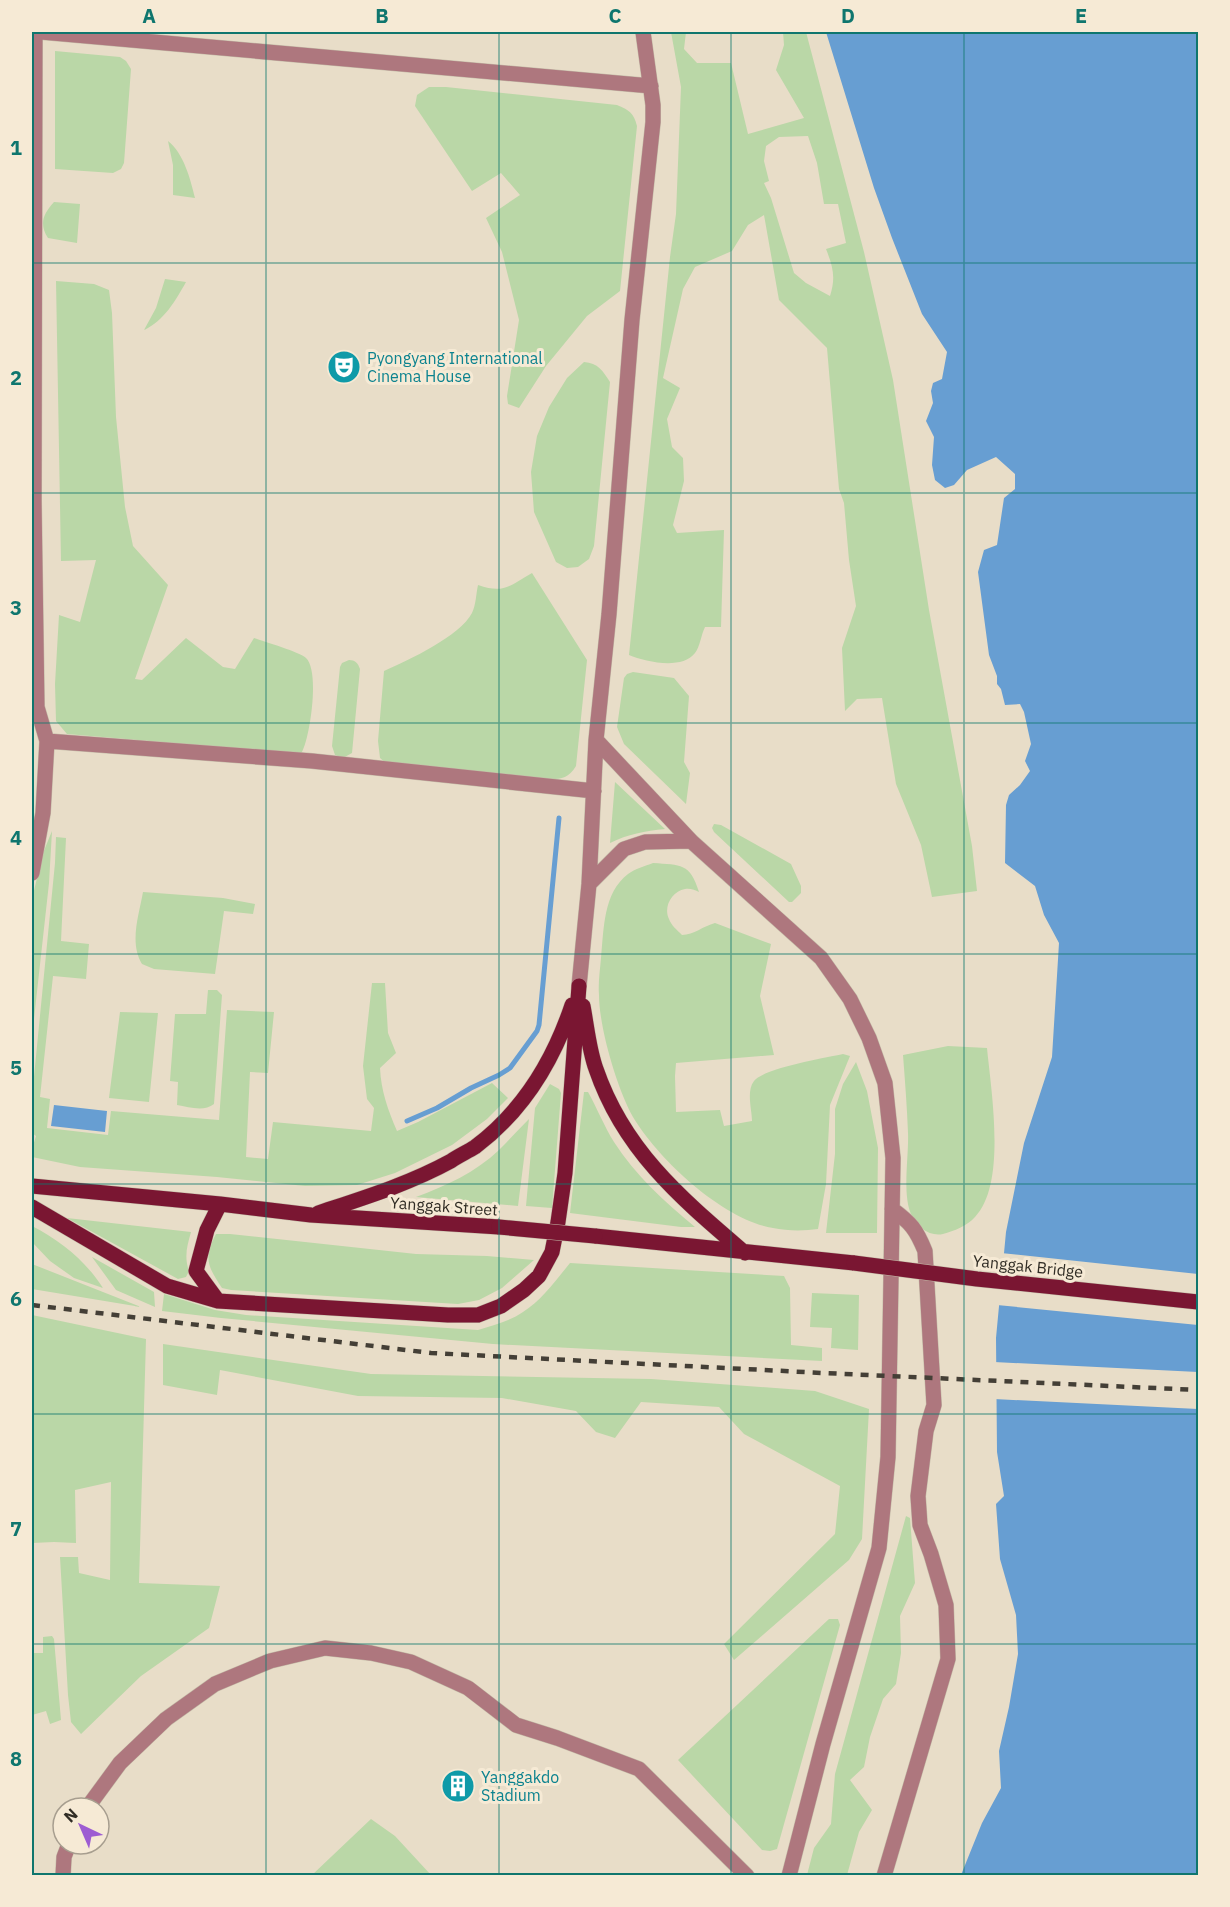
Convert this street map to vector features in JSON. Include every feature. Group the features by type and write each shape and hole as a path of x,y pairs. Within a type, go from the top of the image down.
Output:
{"main road":[{"path":"311,1215 389,1189 437,1168 473,1148 508,1118 540,1077 561,1037 579,986"},
{"path":"579,986 595,1067 608,1100 624,1130 649,1164 702,1216 745,1252"},
{"path":"32,1207 167,1286 218,1302 448,1315 478,1315 501,1306 539,1276 552,1252 565,1173 579,986"},
{"name":"Yanggak Street","path":"32,1186 311,1215 499,1227 854,1263"},
{"path":"218,1302 196,1271 207,1230 220,1204"},
{"name":"Yanggak Bridge","path":"854,1263 1198,1302"}],"street":[{"path":"32,873 43,813 47,741 37,707 34,501 35,32"},
{"path":"41,32 651,86"},
{"path":"579,986 589,884 596,740 609,614 632,320 653,122 651,86 643,32"},
{"path":"596,740 691,841 821,958 850,999 869,1038 885,1083 893,1158 888,1457 879,1548 823,1744 789,1875"},
{"path":"47,741 312,761 594,791"},
{"path":"589,884 624,849 645,842 691,841"},
{"path":"884,1875 948,1659 946,1605 920,1525 919,1515 918,1496 926,1431 934,1405 925,1251 919,1235 909,1221 892,1209"},
{"path":"96,1796 120,1763 166,1719 215,1684 270,1661 326,1648 371,1653 411,1662 468,1689 516,1725 639,1769 747,1875"},
{"path":"63,1875 64,1856"}],"green space":[{"path":"671,32 686,32 684,49 697,63 731,63 748,134 804,118 776,70 784,45 783,32 806,32 864,252 893,380 929,610 972,846 977,891 932,897 921,845 896,784 882,698 857,699 845,711 842,648 856,606 844,503 839,489 827,348 779,300 764,215 748,225 732,251 695,267 683,289 663,378 680,388 667,419 672,447 683,458 684,481 673,525 677,533 724,530 721,627 705,627 695,653 682,661 654,662 629,655 676,214 681,87","holes":["808,136 817,163 824,204 838,204 846,243 826,249 833,272 830,296 806,283 794,273 771,198 764,183 769,181 764,161 766,146 779,137"]},
{"path":"55,51 120,57 131,69 124,163 121,169 113,173 55,169"},
{"path":"429,87 617,105 630,112 636,122 620,291 587,316 546,366 519,408 508,404 507,396 519,320 502,252 486,218 520,195 501,173 472,191 415,106 417,95"},
{"path":"168,141 182,159 195,198 173,195 173,165"},
{"path":"54,202 80,204 77,243 48,238 45,233 44,219"},
{"path":"165,279 186,282 174,303 163,316 144,330 156,308"},
{"path":"56,281 94,284 109,290 116,417 125,507 133,546 168,585 135,679 142,680 186,638 223,667 235,669 254,638 297,653 306,658 310,665 313,690 308,733 302,752 291,753 67,734 56,721 55,684 59,615 80,622 96,560 61,561"},
{"path":"584,362 597,366 610,382 594,546 589,559 578,567 567,568 556,562 534,512 531,472 537,436 549,407 567,378"},
{"path":"532,573 587,660 576,766 573,771 566,777 542,779 387,764 380,758 378,741 384,671 407,661 445,639 466,622 472,613 478,585 500,589"},
{"path":"349,660 356,662 360,669 352,753 343,758 335,755 332,746 340,667 342,663"},
{"path":"633,672 674,678 689,696 684,762 690,773 686,804 624,744 617,727 624,678"},
{"path":"615,782 665,829 637,833 610,843"},
{"path":"714,824 721,825 791,864 801,886 801,893 789,902 714,832 712,828"},
{"path":"52,831 49,883 32,1037 32,899 43,853"},
{"path":"56,837 66,838 61,941 89,944 86,979 53,976 40,1097 50,1099 47,1128 108,1135 111,1111 219,1120 227,1010 274,1012 268,1073 250,1072 246,1157 268,1159 273,1122 371,1131 374,1108 367,1099 363,1066 372,983 385,983 388,1033 396,1053 380,1068 386,1100 397,1131 492,1083 508,1098 487,1119 452,1145 395,1173 357,1185 305,1186 80,1167 32,1157 36,1136 32,1133 32,1097"},
{"path":"653,863 683,867 696,883 699,892 689,889 680,890 668,905 667,914 670,921 682,935 691,934 715,923 771,944 760,996 774,1055 676,1063 676,1112 720,1110 724,1126 752,1121 750,1090 754,1081 760,1076 810,1061 843,1054 850,1056 830,1105 826,1184 818,1229 784,1230 754,1223 713,1200 658,1151 644,1134 627,1105 610,1057 602,1024 599,981 603,935 609,901 620,882 631,872"},
{"path":"143,892 223,898 255,904 253,914 224,911 215,974 154,969 142,964 136,947 136,929"},
{"path":"208,990 217,990 222,995 214,1104 191,1108 177,1105 178,1082 170,1081 175,1014 206,1014"},
{"path":"120,1012 158,1013 149,1102 109,1098"},
{"path":"948,1046 987,1048 993,1111 994,1160 991,1183 985,1202 975,1217 960,1228 938,1235 920,1227 913,1219 908,1205 906,1185 908,1133 903,1055"},
{"path":"856,1062 867,1091 878,1148 877,1233 826,1233 835,1154 835,1109 843,1084"},
{"path":"550,1084 559,1089 561,1093 552,1208 526,1206 535,1108"},
{"path":"584,1092 588,1092 610,1136 631,1166 695,1227 570,1213"},
{"path":"529,1119 518,1206 416,1197 471,1172 499,1150"},
{"path":"67,1218 191,1232 186,1256 189,1271 186,1277 178,1279"},
{"path":"32,1226 72,1252 103,1288 74,1278 50,1261 32,1242"},
{"path":"216,1234 416,1254 534,1260 502,1288 479,1300 458,1304 231,1290 222,1288 209,1262 209,1250"},
{"path":"92,1257 154,1292 155,1307 116,1290"},
{"path":"570,1263 784,1276 790,1288 791,1345 822,1348 822,1361 493,1344 162,1311 164,1294 215,1310 246,1315 478,1330 507,1320 530,1307"},
{"path":"32,1264 141,1307 32,1289"},
{"path":"812,1293 859,1295 858,1350 831,1348 832,1328 810,1327"},
{"path":"32,1315 146,1339 139,1583 220,1586 209,1628 141,1676 81,1734 71,1722 60,1557 78,1557 79,1573 110,1580 111,1482 75,1490 76,1543 32,1543"},
{"path":"163,1344 371,1374 651,1379 815,1391 869,1409 862,1539 849,1560 734,1660 724,1644 835,1534 840,1486 744,1434 719,1407 641,1402 615,1438 596,1432 576,1411 502,1398 358,1396 220,1370 217,1395 163,1385"},
{"path":"906,1516 910,1518 915,1583 900,1616 901,1653 896,1684 883,1699 870,1737 864,1767 850,1780 872,1810 859,1832 847,1875 807,1875 814,1848 831,1824 835,1774"},
{"path":"829,1619 838,1619 840,1625 777,1849 762,1850 678,1760"},
{"path":"52,1636 61,1720 50,1724 46,1711 32,1715 32,1653 43,1653 43,1637"},
{"path":"371,1819 395,1836 431,1875 312,1875"}],"water":[{"path":"826,32 1198,32 1198,1875 961,1875 982,1823 1001,1788 999,1751 1018,1654 1016,1615 1000,1559 996,1504 1004,1496 997,1452 996,1338 1006,1232 1024,1143 1052,1057 1059,943 1044,915 1035,886 1005,863 1006,805 1009,795 1030,771 1025,761 1031,744 1020,704 1005,705 1001,689 997,684 997,676 989,655 978,572 984,550 997,545 1004,498 1015,489 1015,474 996,457 967,470 954,485 945,488 935,480 932,465 934,437 926,421 933,403 931,391 933,383 942,379 947,352 922,314 892,238 874,188"},
{"path":"54,1105 107,1111 105,1132 51,1126"}],"pier":[{"path":"1001,1253 1198,1274 1198,1325 997,1305"},
{"path":"994,1362 1198,1372 1198,1409 994,1399"}],"waterway":[{"path":"407,1121 437,1108 510,1068 537,1031 559,818"}],"railway":[{"path":"32,1305 431,1353 1198,1390"}],"place":[{"name":"Pyongyang International Cinema House","path":"344,367"},
{"name":"Yanggakdo Stadium","path":"458,1786"}]}
